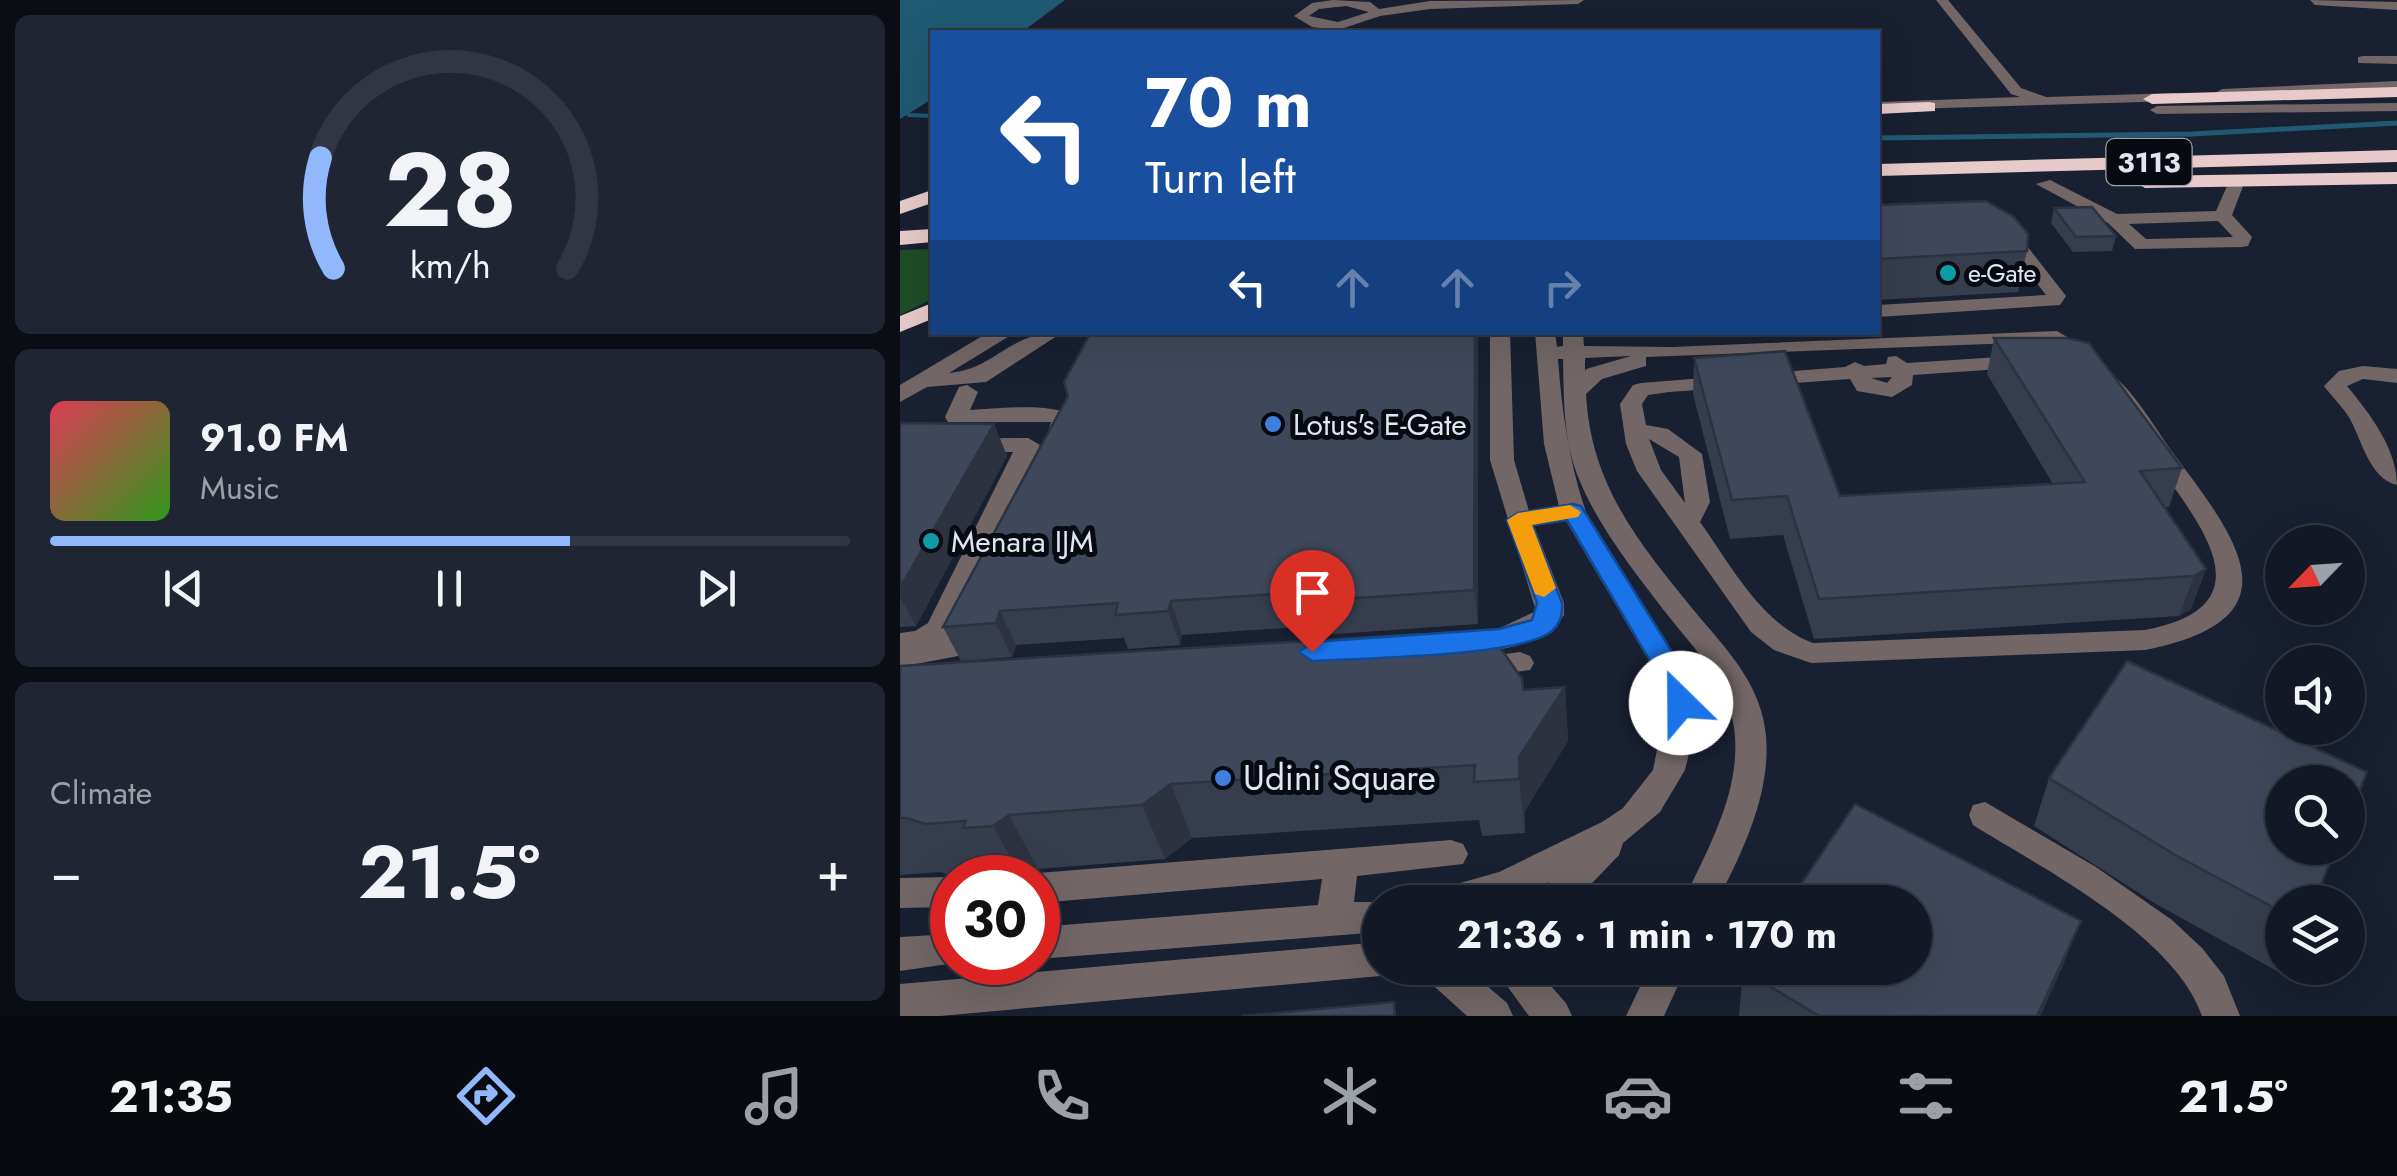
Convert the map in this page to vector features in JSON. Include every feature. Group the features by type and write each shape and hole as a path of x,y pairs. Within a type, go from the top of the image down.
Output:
{"highway":[{"path":"2158,104 2397,92"},
{"path":"1880,107 1929,107"},
{"name":"3113","path":"1880,169 2397,156"},
{"name":"3113","path":"1880,190 2397,178"},
{"path":"900,221 930,219"},
{"path":"900,238 930,236"},
{"path":"900,325 930,311"}],"street":[{"path":"1392,0 1348,2 1302,12 1302,20 1316,29 1341,29 1376,13 1430,5 1578,0"},
{"path":"1348,2 1370,6 1376,13"},
{"path":"1934,2 2016,91 2052,102"},
{"path":"1934,2 1997,90 1996,98 1984,104"},
{"path":"2315,2 2397,6"},
{"path":"2363,60 2397,60"},
{"path":"1880,119 2397,92"},
{"path":"1929,107 2052,102 2397,107"},
{"path":"2222,216 2236,181"},
{"path":"2044,184 2114,219 2131,241 2141,245 2242,242 2243,237 2222,216 2114,219"},
{"path":"1880,311 2056,299 2014,238 1994,228"},
{"path":"1957,307 1978,339"},
{"path":"900,396 1001,335"},
{"path":"900,657 942,653 952,644 1065,426 1063,418 1057,415 956,417 973,385 1008,354 1047,335"},
{"path":"1364,648 1499,638 1540,627 1550,616 1550,603 1518,520 1502,460 1500,335"},
{"path":"1560,343 1672,354 2057,337"},
{"path":"1888,342 1901,371"},
{"path":"1560,343 1574,393 1580,450 1592,482 1641,562 1726,670 1748,712 1752,764 1740,808 1707,885"},
{"path":"1560,343 1552,448 1573,512 1672,675 1681,703 1681,732 1662,783 1634,820 1564,885"},
{"path":"1845,345 1857,373"},
{"path":"1574,393 1604,370 1672,354"},
{"path":"2054,361 2079,366 2109,382 2214,525 2226,556 2229,583 2219,612 2186,632 2144,640 1811,653 1784,643 1761,625 1649,471 1630,404 1641,390 1652,387 1857,373 2054,361"},
{"path":"2397,376 2353,374 2343,376 2335,386 2359,415 2381,460 2397,478"},
{"path":"920,381 973,385"},
{"path":"900,396 973,385"},
{"path":"1635,430 1660,434 1690,454 1698,502 1686,522"},
{"path":"900,446 1028,445 940,629 921,642 900,643"},
{"path":"1518,520 1573,512"},
{"path":"1384,672 1520,663"},
{"path":"900,680 958,676"},
{"path":"1985,815 2188,954 2219,995 2221,1016"},
{"path":"1508,885 1634,820"},
{"path":"1060,886 1451,854"},
{"path":"1334,920 1342,864"},
{"path":"900,894 930,893"},
{"path":"1060,942 1362,918"},
{"path":"900,954 930,952"},
{"path":"900,1002 1362,960"},
{"path":"1460,985 1490,1010"},
{"path":"1527,985 1553,1016"},
{"path":"1645,1016 1660,985"}],"green space":[{"path":"930,249 930,300 900,315 900,250"}],"water":[{"path":"900,0 1065,0 1025,30 930,30 930,100 900,119"}],"building":[{"path":"1986,201 2014,217 2028,234 2027,251 1880,259 1880,205"},
{"path":"2092,207 2116,236 2076,237 2054,208"},
{"name":"Lotus's E-Gate","path":"1089,335 1475,335 1474,590 1313,601 1305,592 1171,601 1168,611 1115,615 1118,603 1000,611 996,623 943,627 1068,396 1064,382"},
{"path":"1994,338 2067,338 2089,343 2182,468 2140,471 2206,569 2194,576 1819,599 1787,496 1732,500 1694,358 1785,351 1840,496 2085,482"},
{"path":"900,423 994,424 900,588"},
{"path":"1419,634 1418,648 1497,643 1522,679 1523,690 1565,687 1519,757 1519,779 1474,782 1475,765 1171,784 1142,805 1009,815 993,826 963,828 966,821 925,824 900,818 900,666"},
{"path":"2127,661 2265,725 2265,745 2309,745 2352,765 2265,765 2265,865 2329,865 2321,885 2265,885 2265,903 2177,856 2049,778"},
{"path":"1855,804 2081,921 2037,1016 1819,1016 1768,985 1932,985 1932,885 1800,885"},
{"path":"1394,1002 1395,1016 1242,1016"}],"waterway":[{"path":"909,115 930,116"},
{"path":"1880,138 2192,134 2397,123 2375,124"}],"slow traffic":[{"path":"1544,588 1518,520 1570,512"}],"place":[{"name":"e-Gate","path":"1948,273"},
{"name":"Lotus's E-Gate","path":"1273,424"},
{"name":"Menara IJM","path":"931,541"},
{"name":"Udini Square","path":"1223,778"}],"route":[{"path":"1312,652 1499,638 1540,627 1550,616 1550,603 1518,520 1573,512 1672,675 1681,703"}]}
